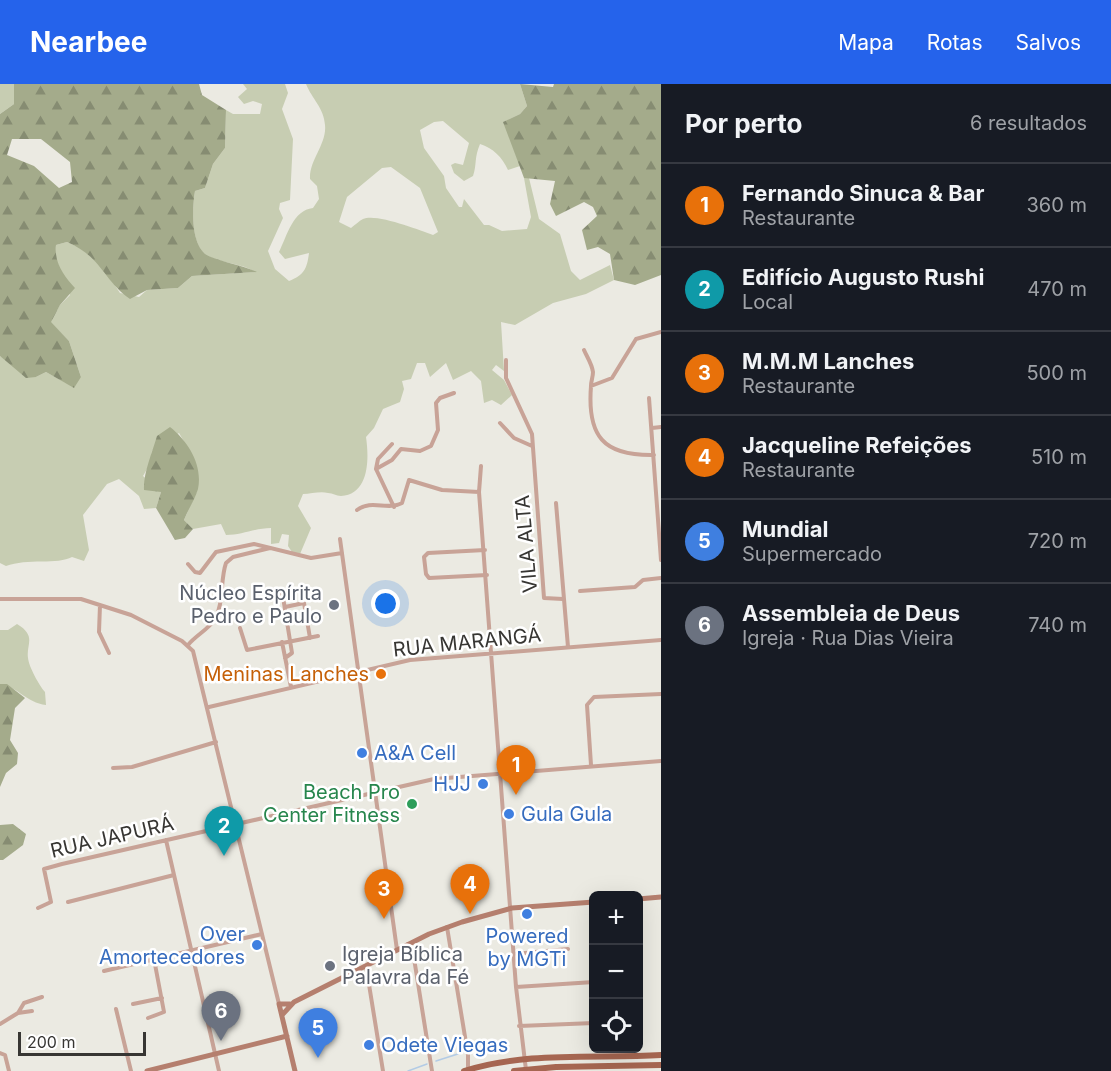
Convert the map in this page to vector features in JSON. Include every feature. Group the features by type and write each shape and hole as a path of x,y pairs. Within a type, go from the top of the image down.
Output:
{"main road":[{"path":"466,1070 556,1058 661,1056"},
{"path":"514,1071 661,1065"}],"street":[{"path":"591,386 612,378 636,339 661,332"},
{"path":"584,350 592,368 593,425 603,442 610,448 629,455 654,455"},
{"path":"500,423 514,438 532,446 530,425 506,378 506,360"},
{"path":"376,470 392,460 401,449 420,451 431,446 438,430 436,403 440,398 454,393"},
{"path":"649,398 661,560"},
{"path":"652,428 661,427"},
{"path":"392,444 378,459 376,470 394,507"},
{"name":"VILA ALTA","path":"532,446 536,468 535,499 544,598 563,599"},
{"path":"481,466 479,492 512,908 519,1026 526,1070"},
{"path":"357,510 371,503 394,507 404,501 409,480 442,490 479,492"},
{"name":"VILA ALTA","path":"556,502 568,647"},
{"path":"340,539 353,614 358,672 398,950"},
{"path":"188,564 195,572 200,573 212,556 222,549 254,544 311,558 342,553"},
{"path":"188,645 194,637 211,625 219,611 226,563 233,557 270,548"},
{"path":"485,550 428,554 424,557 424,565 429,578 487,575"},
{"path":"580,591 635,587 640,580 661,578"},
{"path":"282,591 291,653 285,658"},
{"path":"0,599 74,598 131,615 188,645 194,651 295,1071"},
{"path":"285,607 304,603 310,638"},
{"path":"100,605 99,632 109,653"},
{"path":"240,628 245,650 318,636"},
{"name":"RUA MARANGÁ","path":"209,707 410,660 661,640"},
{"path":"282,642 291,687"},
{"path":"591,765 587,705 590,699 661,694"},
{"path":"113,768 132,767 216,742"},
{"name":"RUA JAPURÁ","path":"38,908 51,902 44,873 46,868 438,778 661,760"},
{"path":"166,840 219,1071"},
{"path":"68,902 174,875"},
{"path":"643,898 661,897"},
{"path":"282,1015 291,1004 408,944 447,927 512,908 589,902"},
{"path":"447,927 468,1055 466,1070"},
{"path":"104,971 262,934"},
{"path":"408,944 413,952 432,1071"},
{"path":"514,954 568,949"},
{"path":"148,1018 164,1013 154,960"},
{"path":"366,966 384,1071"},
{"path":"516,987 589,982"},
{"path":"18,1013 24,1003 42,997"},
{"path":"133,1004 162,998"},
{"path":"279,1004 291,1004"},
{"path":"116,1009 131,1071"},
{"path":"0,1024 18,1013 32,1011"},
{"path":"519,1026 589,1023"},
{"path":"147,1071 287,1036"},
{"path":"0,1053 5,1055 9,1071"}],"green space":[{"path":"0,84 14,84 14,104 0,114"},
{"path":"14,84 199,84 202,95 226,110 225,148 213,164 205,188 195,191 193,218 196,238 204,253 211,257 257,272 192,276 178,288 147,290 130,299 79,248 67,242 56,245 58,263 75,288 60,305 51,322 69,341 81,377 74,388 46,372 36,377 26,378 0,356 0,114 14,104","holes":["12,139 41,139 70,162 72,182 59,188 34,166 7,155"]},
{"path":"243,84 285,84 288,93 282,109 293,139 290,200 280,203 279,209 283,218 268,251 275,269 289,281 304,271 309,253 285,259 279,252 300,213 313,208 319,199 317,186 310,179 310,172 325,132 324,119 306,84 520,84 527,106 520,114 504,122 520,166 508,170 497,154 480,144 473,176 464,181 454,173 451,165 455,163 463,165 469,143 443,121 434,122 420,130 424,148 444,176 446,188 459,207 462,207 464,199 484,225 502,231 527,229 531,217 524,178 529,178 539,219 560,234 571,271 580,280 610,265 614,280 586,294 553,303 515,325 501,322 504,371 496,365 492,370 504,380 512,395 501,405 492,400 484,403 481,381 471,371 453,380 446,363 430,377 425,363 417,363 411,379 402,381 404,389 400,402 383,409 374,428 366,437 366,473 358,489 351,494 341,496 325,492 303,494 298,506 311,528 300,554 292,552 288,546 289,535 282,534 279,543 271,544 271,528 226,535 221,524 193,529 184,520 197,491 186,445 179,433 152,451 150,464 143,476 161,492 156,508 144,509 139,496 119,479 107,484 83,515 89,550 84,561 72,557 59,561 23,562 6,566 0,563 0,356 36,377 46,372 66,383 81,377 69,341 50,322 60,305 70,295 55,256 56,245 67,242 84,251 103,269 120,293 139,297 147,290 178,288 192,276 255,272 203,253 196,237 193,218 195,191 205,188 213,164 225,148 226,110 233,114 260,114 262,104 253,101 244,104 238,97 247,89","holes":["391,167 420,188 438,232 433,235 377,218 363,219 351,228 339,222 347,197 382,168"]},
{"path":"520,84 553,87 554,84 661,84 661,275 635,285 614,280 610,254 598,247 587,250 582,230 597,216 593,207 584,202 556,216 550,204 555,181 524,178 503,122 520,114 527,106"},
{"path":"170,427 183,439 193,454 199,480 197,493 184,520 193,529 185,538 175,540 156,508 161,492 144,490 146,470 157,436"},
{"path":"17,624 29,636 29,662 45,692 46,705 39,704 11,687 0,684 0,630 8,630"},
{"path":"0,684 7,684 25,698 15,708 10,740 18,753 17,764 6,773 0,787"},
{"path":"13,824 26,834 23,845 0,860 0,825"}],"waterway":[{"path":"473,1050 487,1048"},
{"path":"436,1061 464,1052"},
{"path":"408,1071 427,1064"}],"place":[{"name":"Núcleo Espírita Pedro e Paulo","path":"334,605"},
{"name":"Meninas Lanches","path":"381,674"},
{"name":"A&A Cell","path":"362,753"},
{"name":"HJJ","path":"483,784"},
{"name":"Fernando Sinuca & Bar","path":"516,795"},
{"name":"Beach Pro Center Fitness","path":"412,804"},
{"name":"Gula Gula","path":"509,814"},
{"name":"Edifício Augusto Rushi","path":"224,856"},
{"name":"Jacqueline Refeições","path":"470,914"},
{"name":"Powered by MGTi","path":"527,914"},
{"name":"M.M.M Lanches","path":"384,919"},
{"name":"Over Amortecedores","path":"257,945"},
{"name":"Igreja Bíblica Palavra da Fé","path":"330,966"},
{"name":"Assembleia de Deus","path":"221,1041"},
{"name":"Odete Viegas","path":"369,1045"},
{"name":"Mundial","path":"318,1058"}]}
